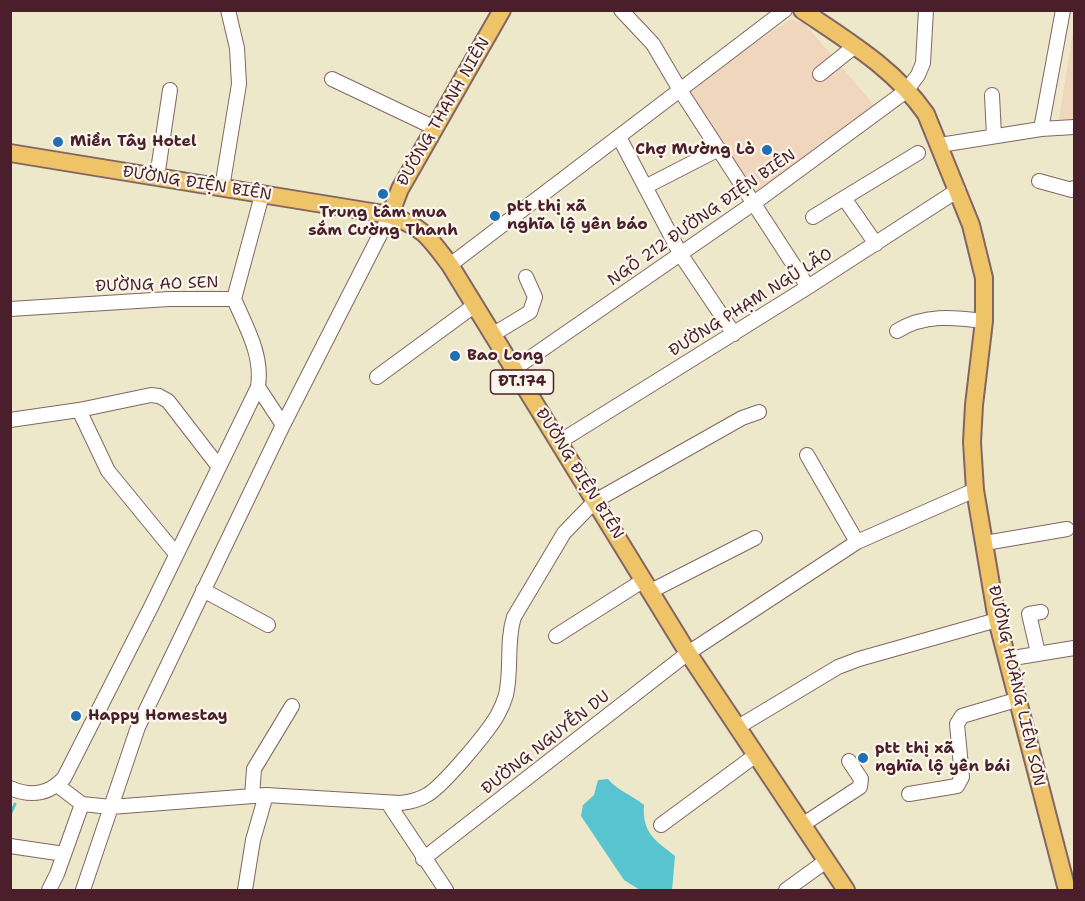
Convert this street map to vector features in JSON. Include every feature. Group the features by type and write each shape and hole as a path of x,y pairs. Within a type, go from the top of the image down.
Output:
{"main road":[{"name":"ĐƯỜNG THANH NIÊN","path":"390,215 400,189 502,10"},
{"name":"ĐƯỜNG HOÀNG LIÊN SƠN","path":"802,10 888,71 916,99 926,114 940,145 971,225 981,262 985,289 972,442 975,490 997,620 1016,700 1068,891"},
{"name":"ĐƯỜNG ĐIỆN BIÊN","path":"10,153 390,215 416,226 426,234 450,265 688,652 846,891"}],"street":[{"path":"222,188 239,84 237,48 228,10"},
{"path":"621,10 653,44 680,90 808,287"},
{"path":"450,265 785,10"},
{"path":"906,91 918,75 923,63 926,10"},
{"path":"1041,129 1063,10"},
{"path":"820,74 855,46"},
{"path":"332,79 435,128"},
{"path":"157,177 170,90"},
{"name":"NGÕ 212 ĐƯỜNG ĐIỆN BIÊN","path":"514,369 754,204 906,91"},
{"path":"992,95 994,135"},
{"path":"940,145 994,135 1074,127"},
{"path":"619,136 681,255 734,334"},
{"path":"645,187 718,149"},
{"path":"813,217 918,153"},
{"path":"1038,181 1072,190 1074,188"},
{"name":"ĐƯỜNG PHẠM NGŨ LÃO","path":"559,442 734,334 958,190"},
{"name":"ĐƯỜNG AO SEN","path":"10,309 168,299 234,299 262,195"},
{"path":"844,198 876,244"},
{"path":"83,891 138,727 283,425 390,215"},
{"path":"492,335 530,312 535,297 526,278"},
{"path":"10,788 22,793 46,792 57,785 69,767 258,387 260,371 257,354 234,299"},
{"path":"377,377 475,305"},
{"path":"897,331 910,322 924,319 944,317 984,321"},
{"path":"258,387 283,425"},
{"path":"10,420 79,410 151,395 159,396 168,401 219,467"},
{"path":"79,410 108,471 176,554"},
{"path":"57,785 82,804 111,807 259,795 388,803 411,801 434,790 496,718 506,692 510,632 516,611 564,533 595,501 742,418 759,412"},
{"path":"807,455 857,542"},
{"name":"ĐƯỜNG NGUYỄN DU","path":"423,859 688,652 857,542 975,490"},
{"path":"985,543 1067,529"},
{"path":"556,636 647,586 755,538"},
{"path":"203,590 268,625"},
{"path":"1038,653 1029,614 1041,612"},
{"path":"738,727 838,667 859,658 997,620"},
{"path":"1007,659 1074,648"},
{"path":"909,794 957,786 962,777 957,724 962,716 1016,700"},
{"path":"245,891 259,795 254,769 292,705"},
{"path":"661,825 756,755"},
{"path":"802,825 860,787 861,779 849,761"},
{"path":"388,803 446,891"},
{"path":"49,891 82,804"},
{"path":"10,846 64,854"},
{"path":"786,891 826,861"}],"shaded area":[{"name":"Chợ Mường Lò","path":"791,19 804,23 875,106 752,194 685,103 688,87"},
{"path":"1074,24 1074,119 1059,120"}],"water":[{"path":"608,779 616,787 644,805 645,823 651,835 675,856 672,890 640,890 624,880 581,816 583,805 594,795 598,780"}],"waterway":[{"path":"10,815 15,804"}],"place":[{"name":"Miền Tây Hotel","path":"58,142"},
{"name":"Chợ Mường Lò","path":"767,150"},
{"name":"Trung tâm mua sắm Cường Thanh","path":"383,194"},
{"name":"ptt thị xã nghĩa lộ yên báo","path":"495,216"},
{"name":"Bao Long","path":"455,356"},
{"name":"Happy Homestay","path":"76,716"},
{"name":"ptt thị xã nghĩa lộ yên bái","path":"863,758"}]}
